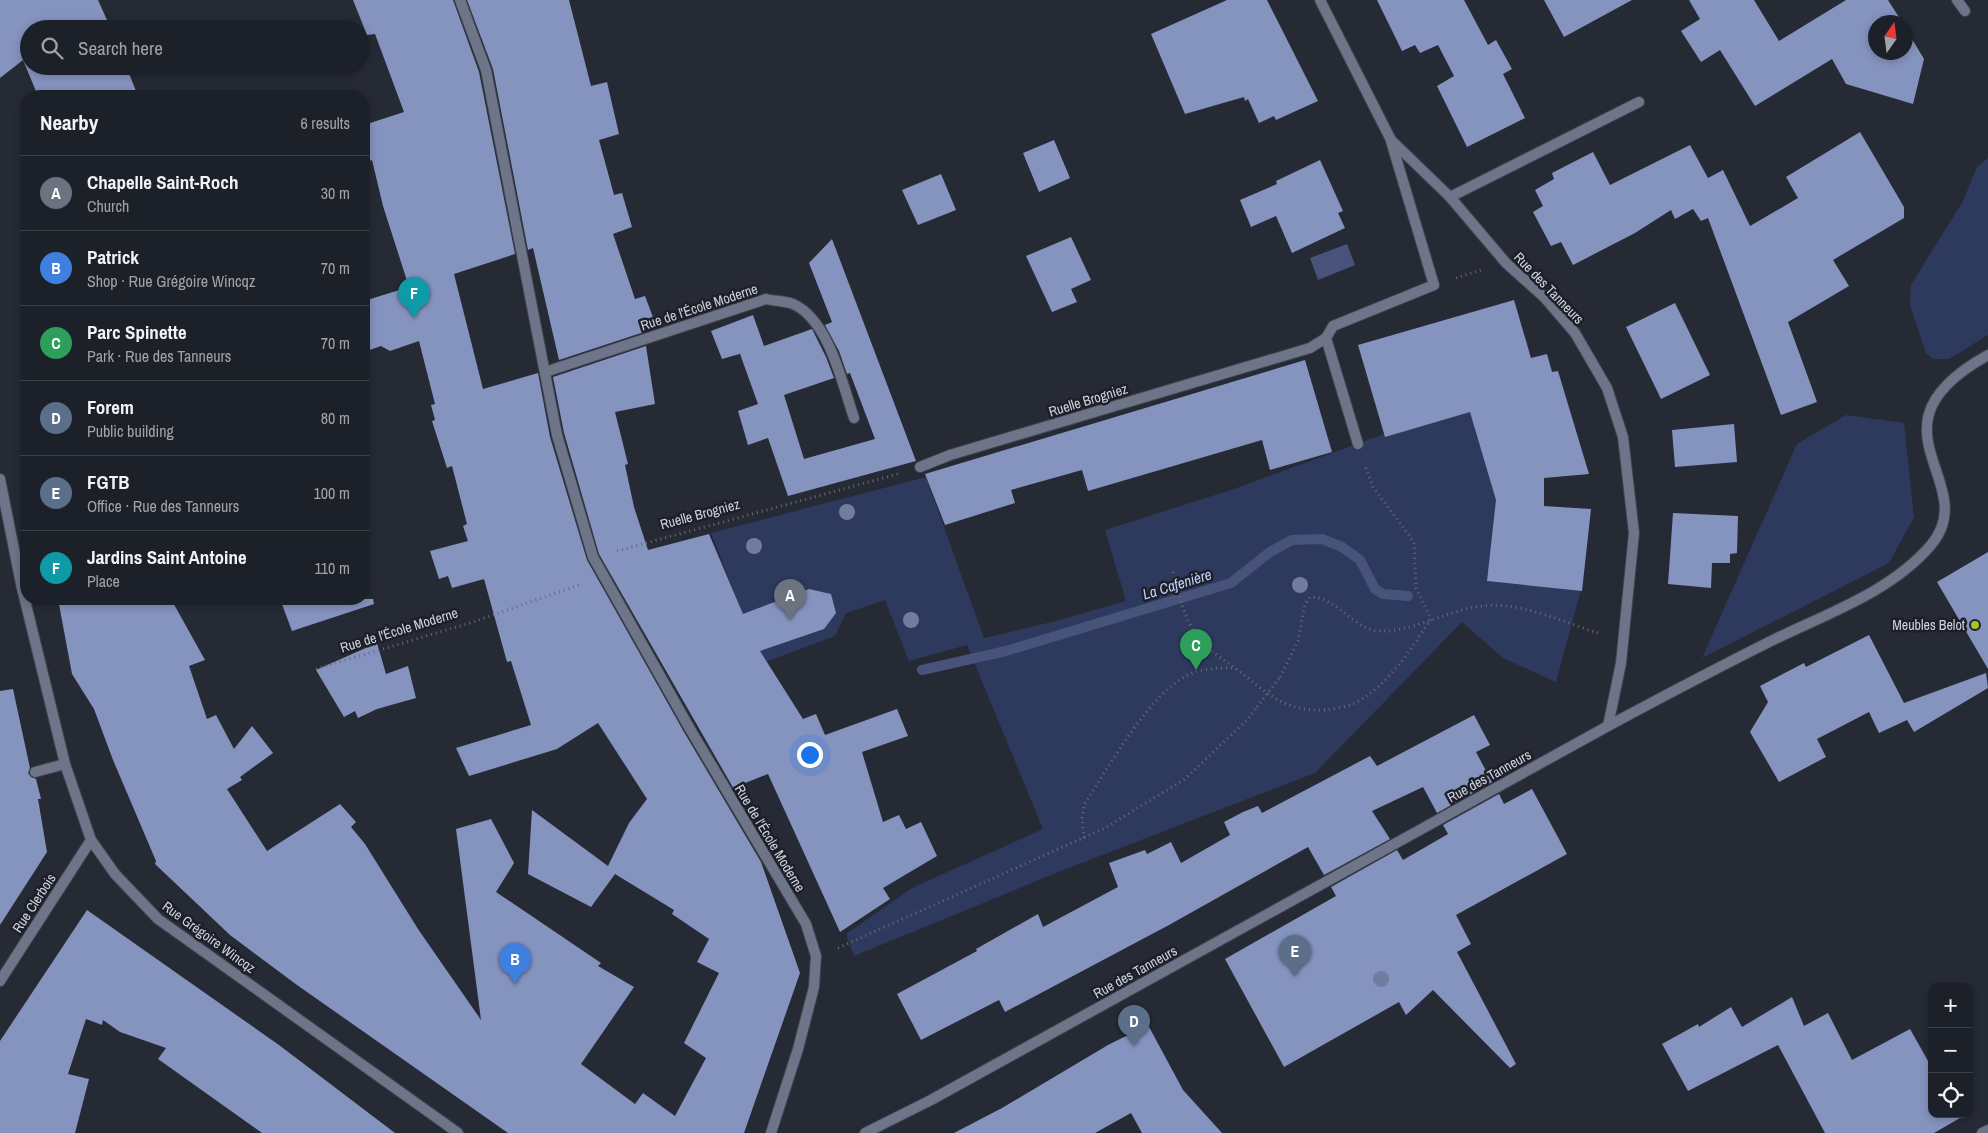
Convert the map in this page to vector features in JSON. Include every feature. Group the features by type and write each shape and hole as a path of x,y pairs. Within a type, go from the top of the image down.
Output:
{"street":[{"name":"Rue de l'École Moderne","path":"460,0 486,70 557,435 593,557 690,729 806,924 816,956 814,987 798,1049 771,1133"},
{"name":"Rue des Tanneurs","path":"865,1133 932,1100 1608,726 1624,642 1634,533 1623,437 1607,388 1575,333 1545,298 1506,262 1450,197 1391,140 1320,0"},
{"path":"1957,0 1965,12"},
{"path":"1450,197 1639,102"},
{"name":"Ruelle Brogniez","path":"920,468 950,455 1310,348 1326,338 1333,326 1434,285 1391,140"},
{"name":"Rue de l'École Moderne","path":"545,372 766,299 792,303 810,314 824,334 854,418"},
{"path":"1326,338 1358,444"},
{"path":"1608,726 1713,670 1888,583 1931,545 1945,515 1944,498 1927,438 1926,420 1931,406 1950,381 1988,355"},
{"name":"Rue Grégoire Wincqz","path":"0,479 20,574"},
{"name":"Rue Grégoire Wincqz","path":"27,605 65,764 91,840 115,874 158,919 458,1133"},
{"path":"34,772 65,764"},
{"name":"Rue Clerbois","path":"0,981 91,840"},
{"path":"1982,1133 1988,1130"}],"path":[{"path":"1454,278 1480,271"},
{"path":"1358,444 1373,487 1414,542 1416,588 1431,619"},
{"name":"Ruelle Brogniez","path":"593,557 920,468"},
{"path":"1173,572 1185,611 1196,636 1212,652 1278,701 1294,708 1309,710 1333,709 1354,704 1378,686 1401,662 1431,619"},
{"name":"Rue de l'École Moderne","path":"316,669 470,623 604,577"},
{"path":"816,956 849,944 1105,828 1185,779 1248,719 1280,677 1298,641 1305,604 1310,597 1322,597 1363,626 1378,631 1394,630 1476,607 1497,604 1518,608 1624,642"},
{"path":"1084,838 1082,818 1085,803 1142,717 1165,692 1195,672 1234,668"}],"shaded area":[{"path":"1988,158 1988,335 1949,359 1933,359 1926,353 1910,305 1911,285 1963,201 1977,167"},
{"path":"1347,244 1355,265 1318,280 1310,258"},
{"path":"1475,405 1582,586 1556,682 1503,658 1462,622 1315,773 1061,871 854,956 846,934 912,888 1043,829 967,645 909,661 885,600 846,613 835,636 752,667 739,605 711,533 926,477 984,638 1052,622 1126,601 1105,530 1234,489 1389,432"},
{"path":"1846,415 1904,423 1914,517 1889,563 1702,658 1797,444"}],"building":[{"path":"0,0 98,0 107,20 20,20 20,62 0,78"},
{"path":"353,0 453,0 479,72 515,254 454,274 483,389 538,373 550,437 587,560 684,732 761,862 800,973 744,1133 508,1133 297,985 230,935 155,864 156,861 113,760 94,709 72,674 59,605 174,605 205,660 189,666 207,719 216,715 234,749 252,726 273,753 240,777 242,780 227,789 267,851 340,804 356,822 351,827 365,844 418,929 481,1020 456,829 491,819 514,863 496,892 601,963 598,966 634,987 581,1064 635,1104 643,1093 675,1116 706,1058 684,1043 719,973 697,962 709,939 672,914 674,910 615,874 591,907 528,874 532,810 608,866 629,823 647,799 598,723 557,749 469,776 456,748 531,725 511,661 507,662 484,579 452,588 448,576 439,579 430,551 468,541 463,526 467,524 452,466 447,468 432,421 435,420 431,405 435,404 419,341 390,351 381,346 370,350 370,299 409,287 383,206 372,160 370,161 370,123 404,112 375,34 370,35 370,20 361,20"},
{"path":"467,0 569,0 591,86 607,82 619,134 599,140 614,195 622,193 632,227 613,234 635,299 645,296 654,320 642,325 644,332 559,360 533,248 528,250 493,69"},
{"path":"1227,0 1267,0 1318,101 1276,120 1274,116 1259,123 1248,99 1245,101 1244,97 1185,114 1151,34"},
{"path":"1377,0 1464,0 1488,45 1496,40 1512,69 1503,74 1525,118 1467,147 1437,86 1454,76 1438,45 1420,53 1415,45 1402,51"},
{"path":"1544,0 1632,0 1564,37"},
{"path":"1689,0 1754,0 1779,41 1846,0 1888,0 1898,15 1868,15 1868,60 1913,60 1913,41 1924,59 1913,104 1846,84 1832,59 1755,106 1720,50 1701,62 1681,31 1700,19"},
{"path":"29,75 130,75 136,90 36,90"},
{"path":"1860,132 1904,207 1904,218 1833,260 1849,286 1788,322 1817,402 1781,415 1708,218 1701,221 1693,209 1675,219 1671,210 1635,233 1573,265 1561,242 1551,246 1533,212 1543,206 1535,190 1554,179 1552,173 1593,152 1610,185 1690,145 1708,178 1723,170 1750,226 1798,198 1786,177"},
{"path":"1054,140 1070,178 1039,192 1023,153"},
{"path":"1320,160 1343,211 1338,213 1345,228 1292,253 1276,216 1251,227 1240,200 1277,184 1276,181"},
{"path":"941,174 956,210 918,225 902,190"},
{"path":"1071,237 1091,280 1071,289 1077,302 1052,312 1026,256"},
{"path":"832,239 916,461 788,496 768,438 748,445 738,411 758,404 740,354 743,353 722,359 711,331 753,315 764,346 812,329 834,378 784,395 804,459 875,439 850,373 847,374 839,351 825,325 832,322 809,263"},
{"path":"1514,300 1531,358 1547,354 1552,372 1558,371 1589,474 1544,478 1544,506 1591,509 1582,591 1487,581 1496,500 1470,412 1385,437 1358,345"},
{"path":"1675,303 1710,375 1661,399 1626,327"},
{"path":"646,346 655,404 615,412 628,464 625,465 634,507 648,550 709,534 743,614 809,589 831,594 836,613 824,629 760,651 803,719 816,714 825,735 897,709 908,736 862,752 883,822 899,815 906,829 921,822 937,856 883,888 890,899 840,932 768,774 735,787 739,798 599,554 564,433 553,377"},
{"path":"1305,360 1332,452 1270,470 1262,440 1088,491 1082,470 1011,490 1015,503 945,525 925,474"},
{"path":"1734,424 1737,462 1675,467 1672,430"},
{"path":"1673,513 1738,516 1737,553 1730,554 1730,563 1712,563 1711,588 1668,584"},
{"name":"Meubles Belot","path":"1988,552 1988,669 1937,582"},
{"path":"370,599 373,599 374,604 292,631 282,605 370,605"},
{"path":"1869,635 1904,703 1986,673 1988,688 1914,732 1907,720 1879,733 1869,712 1817,739 1826,757 1779,782 1750,732 1768,702 1760,686 1804,663 1806,667"},
{"path":"377,643 386,674 408,666 416,698 377,709 358,718 355,711 344,717 316,670"},
{"path":"13,689 30,768 28,773 36,779 41,799 38,799 47,852 0,925 0,691"},
{"path":"1474,715 1490,745 1476,752 1492,782 1437,813 1423,787 1372,811 1390,839 1324,875 1308,847 1169,925 1005,1012 999,1000 921,1040 897,994 977,951 976,949 1038,914 1043,927 1118,887 1109,863 1145,850 1147,854 1171,842 1181,863 1230,835 1224,822 1243,812 1258,806 1262,813 1370,756 1377,766"},
{"path":"1532,789 1567,854 1456,915 1471,944 1457,952 1516,1064 1510,1068 1433,990 1406,1015 1399,1002 1284,1067 1225,959 1336,896 1331,887 1397,850 1403,860 1448,834 1443,825 1499,794 1504,804"},
{"path":"87,910 279,1045 395,1133 262,1133 158,1059 166,1048 120,1032 103,1020 102,1025 86,1019 68,1074 89,1079 75,1133 0,1133 0,1041"},
{"path":"1792,997 1804,1026 1828,1013 1852,1060 1910,1029 1928,1061 1928,1118 1960,1118 1934,1133 1825,1133 1778,1045 1688,1091 1662,1044 1698,1024 1699,1027 1731,1007 1742,1027"},
{"path":"1148,1025 1183,1090 1222,1133 1142,1133 1131,1113 1095,1133 954,1133 1002,1108 1108,1045"}],"waterway":[{"name":"La Cafenière","path":"922,670 1006,651 1231,583 1270,552 1292,540 1322,539 1342,547 1360,560 1375,589 1383,594 1408,596"}],"place":[{"name":"Jardins Saint Antoine","path":"414,318"},
{"name":"Chapelle Saint-Roch","path":"790,620"},
{"name":"Meubles Belot","path":"1975,625"},
{"name":"Parc Spinette","path":"1196,670"},
{"name":"FGTB","path":"1295,976"},
{"name":"Patrick","path":"515,984"},
{"name":"Forem","path":"1134,1046"}]}
